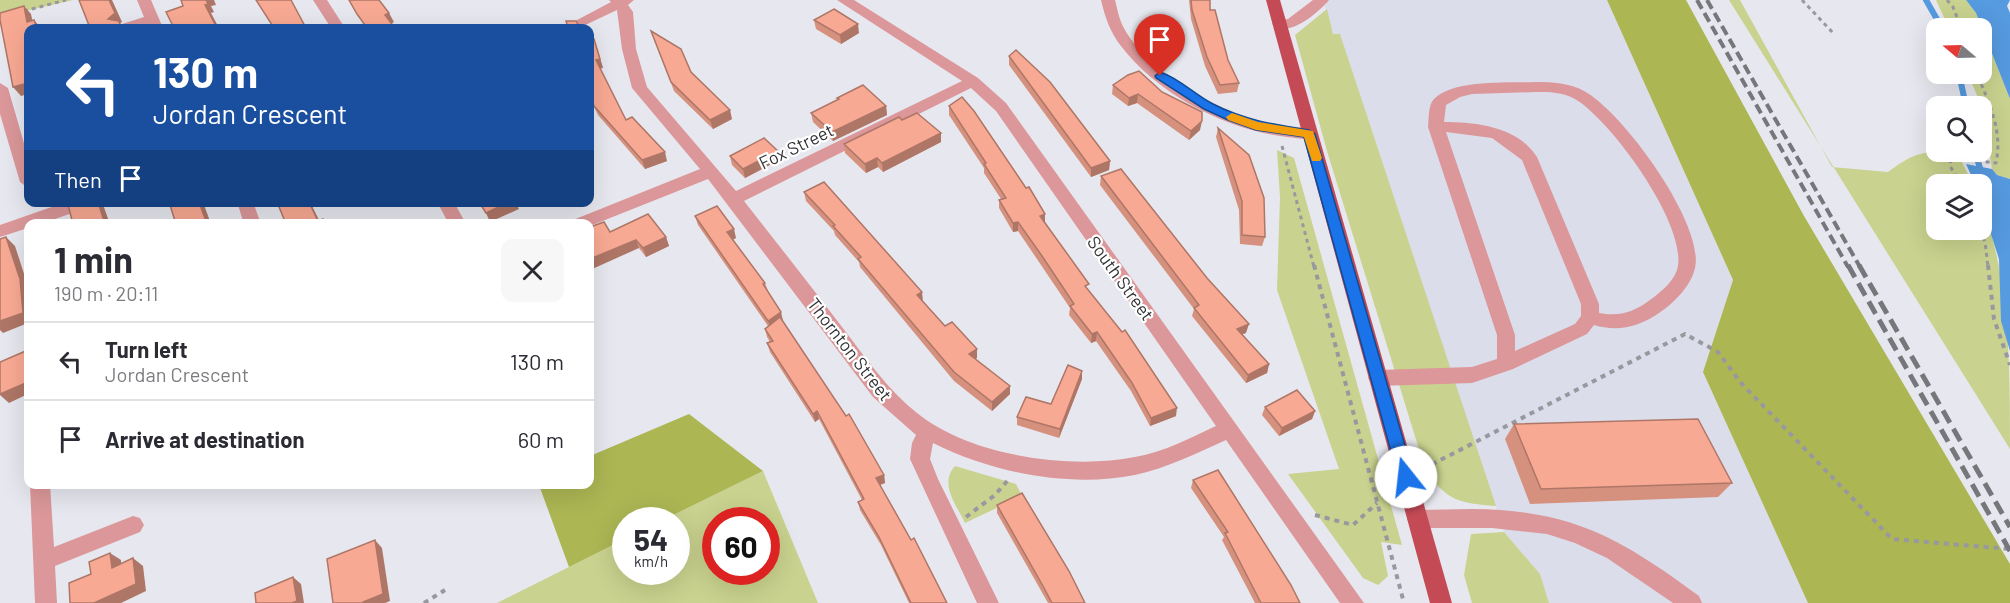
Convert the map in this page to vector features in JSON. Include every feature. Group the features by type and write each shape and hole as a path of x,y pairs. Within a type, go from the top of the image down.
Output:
{"main road":[{"path":"1273,0 1441,603"}],"street":[{"path":"144,0 154,24"},
{"path":"320,0 335,24"},
{"name":"South Street","path":"844,0 973,81 1000,107 1353,603"},
{"path":"1108,0 1115,23 1125,39 1150,67 1171,84 1232,117 1256,126 1309,134"},
{"path":"1279,24 1292,23 1322,0"},
{"path":"577,24 621,1"},
{"name":"Thornton Street","path":"621,1 626,12 629,49 640,88 734,199 880,391 900,411 929,432 967,447 1023,463 1049,468 1097,471 1135,466 1170,456 1229,429"},
{"name":"Fox Street","path":"734,199 973,81"},
{"path":"1506,364 1506,335 1436,127 1439,103 1450,93 1474,89 1540,87 1577,93 1597,104 1623,135 1661,190 1683,235 1688,261 1682,278 1660,302 1635,318 1604,322 1590,317"},
{"path":"0,88 24,169"},
{"path":"1378,378 1472,375 1506,364 1581,329 1590,317 1590,304 1529,157 1516,142 1493,131 1436,127"},
{"path":"591,219 711,171"},
{"path":"38,215 68,207"},
{"path":"0,231 24,221"},
{"path":"929,432 922,443 920,459 988,603"},
{"path":"40,489 46,603"},
{"path":"1418,519 1500,520 1564,528 1630,559 1691,603"},
{"path":"44,561 133,525"}],"path":[{"path":"22,12 66,0"},
{"path":"1802,0 1835,35"},
{"path":"1947,0 1956,18"},
{"path":"1956,174 1949,161 1954,157 1996,164 2000,153 1987,96 1982,84"},
{"path":"1278,130 1404,603"},
{"path":"1983,240 1994,319 2010,365"},
{"path":"1406,477 1685,334 1718,352 1741,383 1892,539 2010,549"},
{"path":"951,528 995,495 1023,463"},
{"path":"1282,506 1353,525 1377,503"},
{"path":"424,603 445,590"}],"shaded area":[{"path":"1323,0 1607,0 1733,280 1703,372 1808,603 1549,603 1540,574 1504,532 1340,35 1333,35"}],"green space":[{"path":"0,0 73,0 0,17"},
{"path":"1607,0 1686,0 1804,216 2010,564 2010,603 1808,603 1703,372 1733,280"},
{"path":"1729,0 1740,0 1821,147"},
{"path":"1936,0 1966,0 1978,18 1944,18"},
{"path":"1327,9 1333,34 1340,34 1496,506 1473,504 1456,499 1442,490 1426,472 1327,151 1295,35"},
{"path":"1992,53 2010,99 2010,179 1997,175 1992,169 1992,96 1977,96 1972,84 1992,84"},
{"path":"1277,150 1294,158 1402,545 1381,542 1388,576 1378,585 1363,578 1288,474 1339,469 1277,290 1280,197"},
{"path":"1926,153 1926,162 1962,162 1968,174 1926,174 1926,240 1992,240 1992,237 2003,294 2009,355 2010,449 1834,167 1888,172 1913,156"},
{"path":"689,414 763,471 690,507 612,507 612,546 569,567 540,489 594,489 594,454"},
{"path":"955,466 1016,484 1022,496 965,523 949,487 950,473"},
{"path":"763,471 778,507 702,507 702,585 780,585 780,512 818,603 497,603 612,546 612,585 690,585 690,507"},
{"path":"1504,532 1540,574 1549,603 1472,603 1464,575 1471,534"}],"water":[{"path":"1966,0 2010,0 2007,6 2010,13 2010,99 1992,53 1992,18 1978,18"},
{"path":"1966,164 1992,169 1997,175 2010,179 2010,351 2001,321 1999,259 1992,237 1992,174 1970,174"}],"building":[{"path":"79,0 109,0 115,13 108,19 119,21 120,24 88,24"},
{"path":"181,0 206,0 208,4 205,5 215,24 172,24 166,12 183,6"},
{"path":"256,0 291,0 304,24 271,24"},
{"path":"349,0 379,0 389,13 385,15 392,24 364,24"},
{"path":"1191,0 1210,0 1210,10 1215,10 1228,60 1239,83 1220,85 1207,57"},
{"path":"24,6 27,22 34,20 36,24 24,24 24,84 13,87 0,20 0,13"},
{"path":"834,9 858,24 840,35 814,20"},
{"path":"566,21 576,21 578,24 567,24"},
{"path":"651,31 681,49 691,72 730,110 710,120 671,82"},
{"path":"594,39 600,59 596,60 626,120 632,117 665,152 642,160 594,106"},
{"path":"1016,50 1050,82 1110,161 1091,168 1009,56"},
{"path":"1139,71 1162,92 1202,112 1202,121 1191,131 1138,94 1129,98 1113,85"},
{"path":"863,85 886,106 832,132 811,113 839,99 837,98"},
{"path":"962,97 1026,188 1029,187 1045,214 1040,216 1089,284 1085,286 1122,332 1125,330 1177,408 1151,418 1132,383 1097,332 1092,334 1070,306 1074,304 1042,256 1018,222 1013,223 999,200 1006,198 949,106"},
{"path":"917,113 941,133 882,163 877,158 865,164 844,144 899,117 902,120"},
{"path":"1218,128 1249,155 1264,198 1265,237 1242,235 1242,201"},
{"path":"764,138 778,151 743,169 730,156"},
{"path":"1121,169 1207,278 1249,324 1237,329 1269,364 1248,375 1194,308 1199,305 1101,176"},
{"path":"824,182 922,292 917,295 945,326 952,322 977,349 969,354 1010,386 992,402 954,372 858,259 861,257 833,226 835,225 804,192"},
{"path":"717,206 734,229 727,232 765,283 763,284 781,312 768,321 695,216"},
{"path":"69,207 100,207 103,219 72,219"},
{"path":"171,207 201,207 205,219 174,219"},
{"path":"279,207 311,207 317,219 284,219"},
{"path":"482,207 499,207 486,213"},
{"path":"648,214 666,237 643,248 636,240 594,257 594,226 604,222 610,232"},
{"path":"6,237 20,279 23,313 0,321 0,239"},
{"path":"780,317 846,416 849,414 884,475 876,478 911,540 914,538 947,603 911,603 879,537 858,502 864,499 817,411 813,414 767,343 773,341 765,329"},
{"path":"24,352 24,384 0,394 0,362"},
{"path":"1068,365 1082,371 1060,429 1017,417 1026,397 1051,404"},
{"path":"1297,390 1315,411 1282,428 1265,407"},
{"path":"1698,419 1732,483 1541,489 1514,424"},
{"path":"1218,470 1300,603 1261,603 1225,533 1228,532 1193,480"},
{"path":"1022,493 1069,571 1085,603 1052,603 997,505"},
{"path":"375,540 383,594 363,603 333,603 327,559"},
{"path":"110,553 112,568 133,558 136,584 94,603 70,603 69,583 91,574 89,562"},
{"path":"293,577 297,601 256,603 255,593"}],"waterway":[{"path":"1926,0 1936,18"},
{"path":"1961,84 1964,96"},
{"path":"1978,162 1980,168"}],"railway":[{"path":"1697,0 1848,267"},
{"path":"1707,0 1860,267"},
{"path":"1848,265 2010,551"},
{"path":"1859,265 2010,527"}],"slow traffic":[{"path":"1232,117 1256,126 1309,134 1316,158"}],"route":[{"path":"1160,76 1208,106 1232,117 1256,126 1309,134 1406,477"}]}
